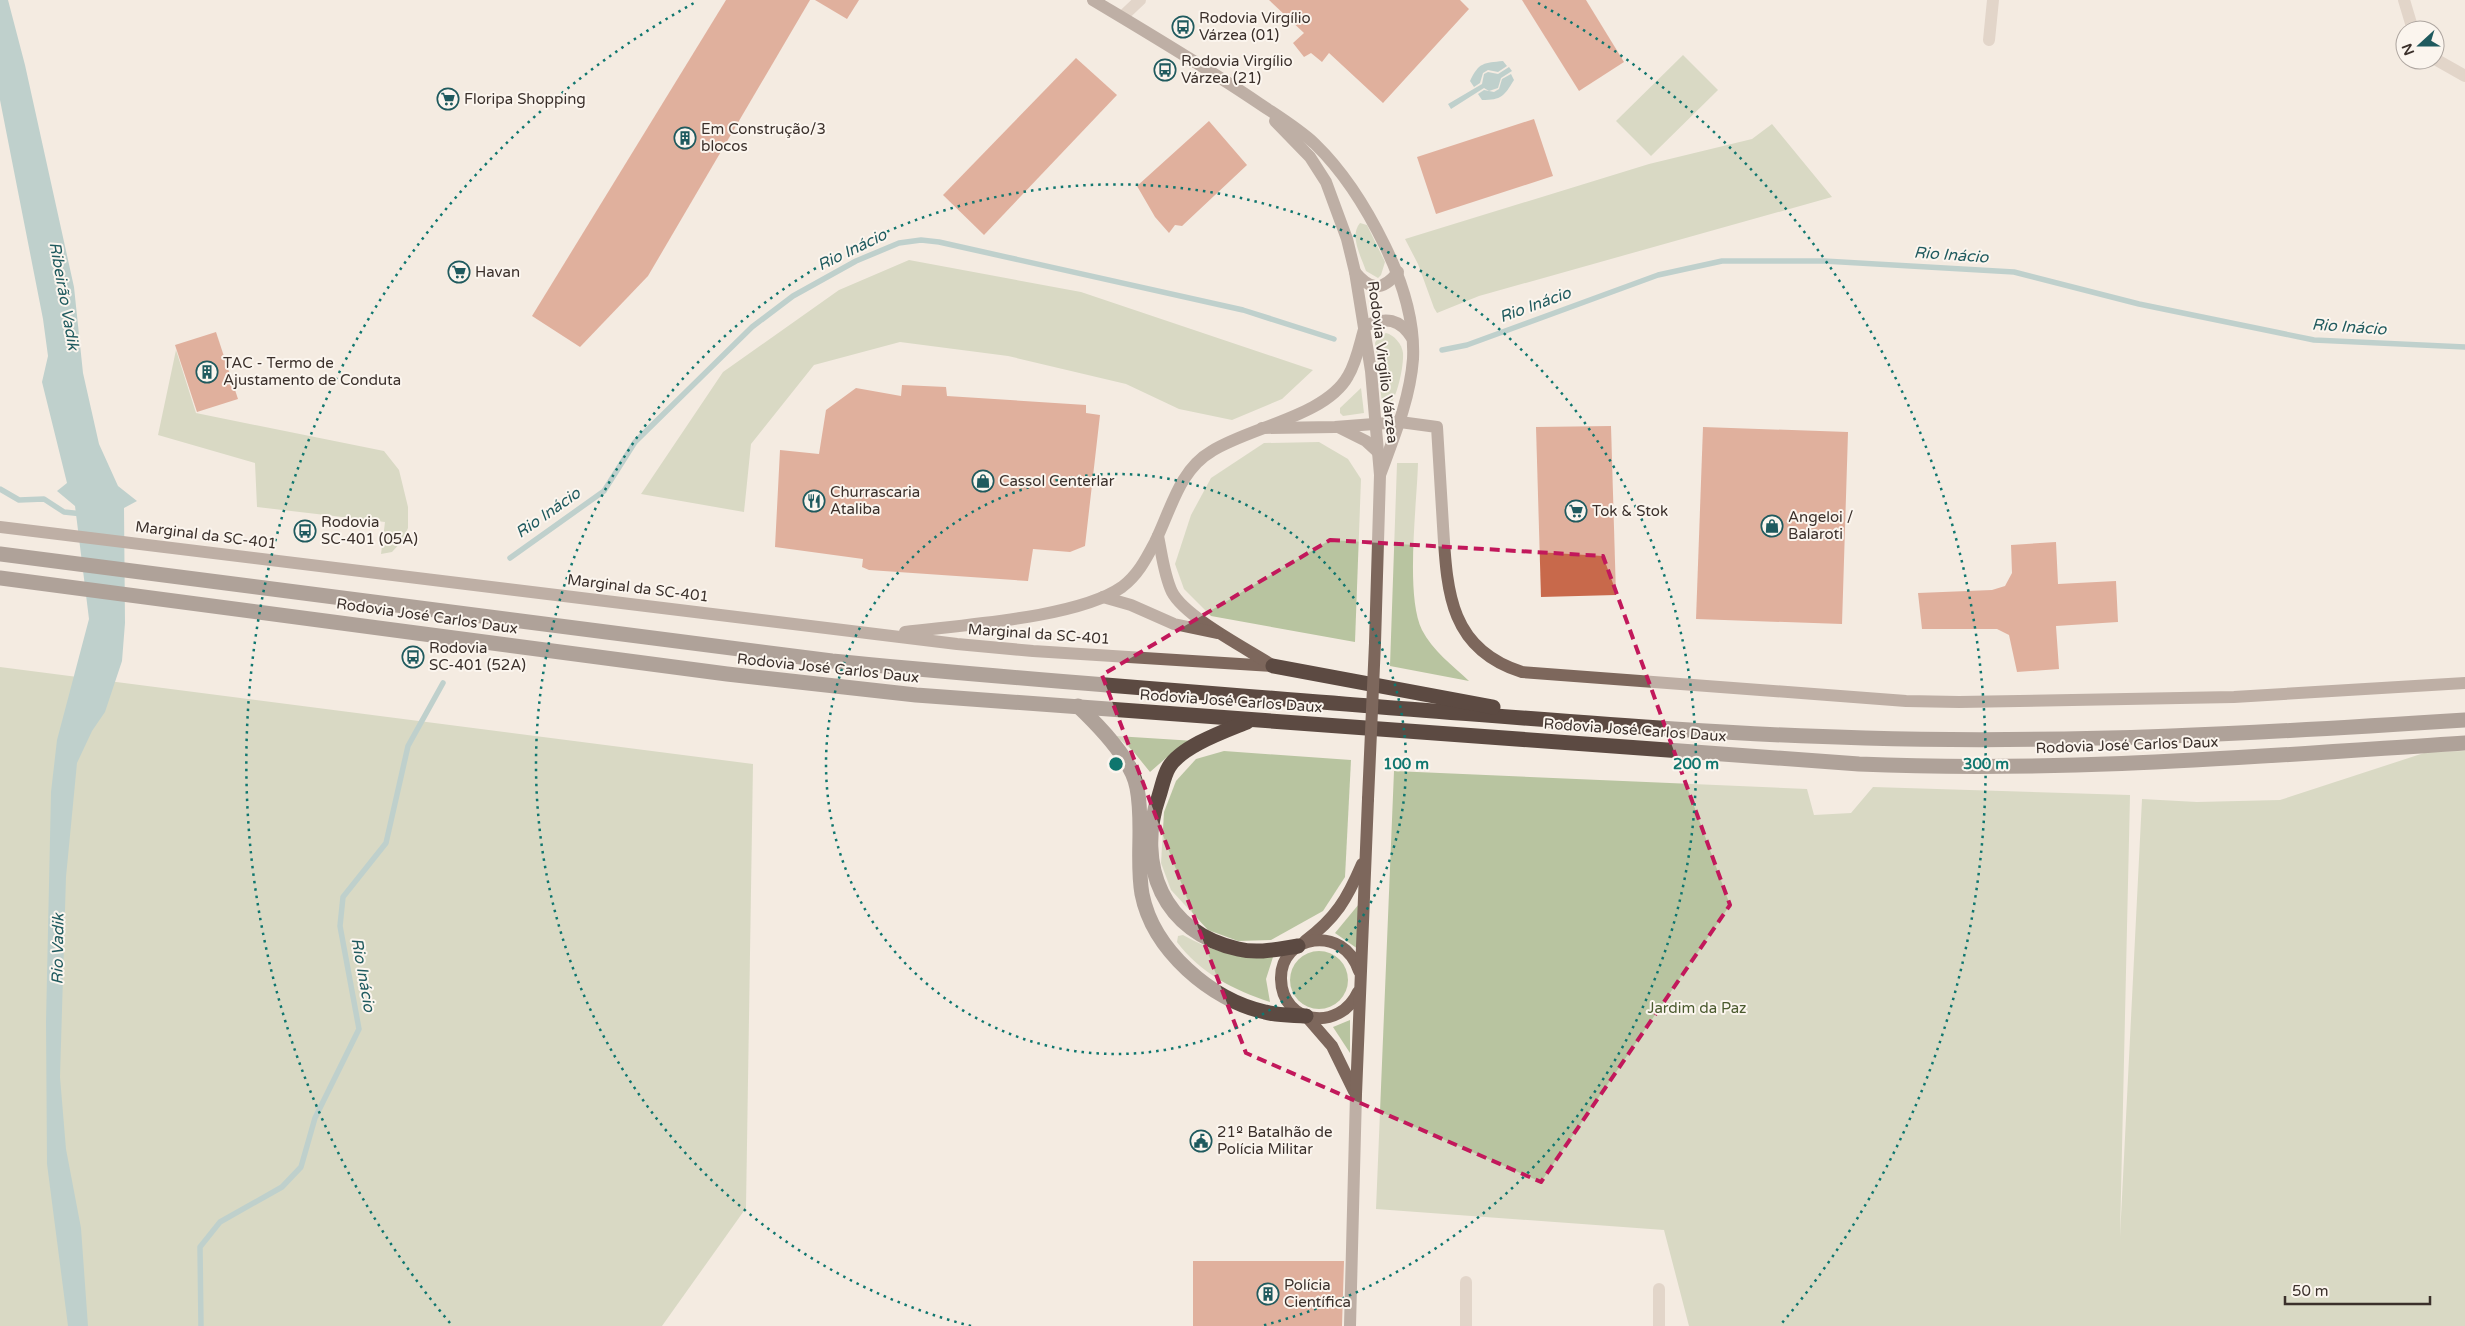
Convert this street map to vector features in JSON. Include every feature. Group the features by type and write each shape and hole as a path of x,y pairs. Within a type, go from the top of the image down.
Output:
{"highway":[{"name":"Rodovia José Carlos Daux","path":"0,554 832,661 968,674 1563,721 1797,736 1960,740 2184,737 2465,720"},
{"name":"Rodovia José Carlos Daux","path":"0,578 799,683 916,696 1078,706 1849,763 1951,767 2135,764 2465,743"},
{"path":"1273,666 1563,721"},
{"path":"1078,706 1095,722 1127,763 1137,787 1142,894 1150,921 1166,948 1188,970 1228,998 1265,1012 1306,1016"},
{"path":"1251,720 1201,742 1169,767 1153,814 1151,849 1156,878 1162,897 1172,911 1196,932 1237,949 1252,951 1298,946"}],"main road":[{"name":"Rodovia Virgílio Várzea","path":"1093,0 1259,103 1314,143 1342,173 1374,223 1398,272 1406,296 1413,358 1400,422 1380,475"},
{"name":"Rodovia Virgílio Várzea","path":"1259,103 1310,158 1326,182 1347,239 1365,326 1380,475 1375,643 1356,1094 1350,1326"},
{"path":"1355,272 1363,283 1370,287 1381,286 1390,281 1398,272"},
{"path":"888,635 1056,611 1103,598 1131,579 1142,565 1158,536 1180,484 1194,464 1212,450 1320,404 1336,392 1348,376 1365,326 1385,319 1396,321 1406,328 1412,338"},
{"path":"1262,428 1335,427 1400,422 1437,427 1446,578 1449,598 1463,630 1476,646 1503,666 1522,672 1896,700 1959,702 2234,697 2465,683"},
{"path":"1335,427 1351,432 1378,452"},
{"name":"Marginal da SC-401","path":"0,527 1033,651 1273,666"},
{"path":"1158,536 1165,574 1173,594 1200,619 1273,666"},
{"path":"1103,598 1131,605 1174,624 1222,634"},
{"path":"1356,1094 1332,1046 1306,1016 1287,1001 1281,977 1289,954 1321,929 1342,907 1366,855"},
{"path":"1298,946 1317,940 1337,943 1348,951 1356,962 1360,981 1353,1003 1340,1014 1323,1019 1306,1016"}],"street":[{"path":"1122,17 1140,0"},
{"path":"1989,40 1993,0"},
{"path":"2404,0 2410,20"},
{"path":"2445,65 2465,76"},
{"path":"1466,1282 1466,1326"},
{"path":"1659,1290 1659,1326"}],"highlighted area":[{"path":"1330,540 1603,556 1730,905 1541,1182 1246,1053 1102,675"}],"green space":[{"path":"1683,55 1718,90 1651,156 1616,121"},
{"path":"1772,124 1832,197 1479,296 1437,313 1434,308 1418,264 1405,239 1649,164 1752,139"},
{"path":"1360,223 1367,225 1385,262 1381,275 1378,278 1366,271 1359,253 1356,234"},
{"path":"909,260 1081,292 1313,370 1282,399 1232,420 1179,409 1126,384 1008,356 900,342 814,365 751,444 744,512 641,494 723,372 839,290"},
{"path":"1386,333 1397,340 1403,353 1397,390 1387,407 1382,403 1375,343 1378,337"},
{"path":"176,350 196,413 384,451 399,470 408,507 408,528 402,541 392,552 381,554 385,522 257,507 255,463 158,435"},
{"path":"1361,388 1364,413 1343,416 1340,413 1340,408"},
{"path":"1319,442 1348,459 1361,479 1355,642 1211,616 1184,589 1175,564 1191,515 1211,478 1264,443"},
{"path":"1397,463 1418,463 1413,549 1414,595 1417,615 1422,630 1431,644 1469,681 1390,666"},
{"path":"0,667 753,764 746,1208 662,1326 0,1326"},
{"path":"1116,736 1195,741 1166,758 1150,772 1133,751"},
{"path":"1224,751 1351,760 1345,877 1323,911 1271,940 1238,941 1208,930 1171,890 1161,863 1164,812 1176,781 1196,759"},
{"name":"Jardim da Paz","path":"2465,751 2465,1326 1689,1326 1664,1230 1376,1209 1394,771 1807,789 1814,815 1851,813 1873,787 2130,795 2120,1237 2142,799 2197,802 2280,800 2427,752"},
{"path":"1359,904 1358,949 1335,933"},
{"path":"1183,935 1205,946 1226,953 1249,957 1273,957 1266,979 1270,1002 1231,986 1196,963 1177,942 1178,936"},
{"path":"1319,951 1335,956 1343,964 1348,980 1343,996 1335,1004 1319,1009 1303,1004 1295,996 1290,980 1295,964 1303,956"},
{"path":"1350,1020 1350,1053 1333,1027"}],"water":[{"path":"0,0 8,0 25,65 74,287 83,373 99,444 118,486 137,501 124,508 125,623 122,661 105,712 92,731 77,763 66,877 60,1077 66,1149 81,1228 88,1326 68,1326 47,1164 46,1022 51,792 57,740 89,619 75,506 57,491 67,483 42,382 48,356 43,319 0,100"},
{"path":"1503,61 1507,66 1498,72 1488,70 1483,73 1480,83 1474,87 1470,81 1479,67 1487,63"},
{"path":"1509,67 1512,71 1501,78 1498,88 1489,91 1484,88 1451,109 1448,104 1482,84 1484,74 1488,72 1498,74"},
{"path":"1511,74 1514,80 1502,96 1482,100 1478,94 1484,90 1494,92 1499,89 1502,79"}],"building":[{"name":"Em Construção/3 blocos","path":"726,0 810,0 648,276 580,347 532,316"},
{"path":"815,0 859,0 847,19"},
{"path":"1269,0 1460,0 1469,9 1383,103 1329,53 1322,62 1311,53 1304,57 1293,43 1304,33"},
{"path":"1522,0 1586,0 1624,62 1579,91"},
{"path":"1076,58 1117,95 984,235 943,195"},
{"path":"1534,119 1553,176 1436,214 1417,157"},
{"path":"1209,121 1247,165 1182,226 1175,225 1169,233 1155,217 1137,186"},
{"name":"TAC - Termo de Ajustamento de Conduta","path":"216,332 238,399 197,412 175,345"},
{"name":"Cassol Centerlar","path":"902,385 946,387 947,396 1086,405 1086,413 1100,415 1085,546 1070,552 1033,549 1028,581 869,570 862,567 863,559 775,547 780,450 819,454 826,410 856,388 901,396"},
{"name":"Tok & Stok","path":"1611,426 1616,595 1541,597 1536,427"},
{"name":"Angeloi / Balaroti","path":"1703,427 1848,432 1842,624 1696,619"},
{"path":"2056,542 2058,584 2116,581 2118,622 2056,626 2059,669 2017,672 2009,635 1997,629 1922,629 1918,593 1992,590 2005,586 2012,573 2011,545"},
{"name":"Polícia Científica","path":"1193,1261 1344,1261 1342,1326 1193,1326"}],"waterway":[{"name":"Rio Inácio","path":"510,558 604,491 635,442 752,327 793,296 856,261 899,243 921,240 939,242 1243,310 1334,339"},
{"name":"Rio Inácio","path":"1442,350 1467,345 1658,275 1722,261 1824,261 2014,272 2139,304 2314,340 2465,347"},
{"path":"0,489 19,500 44,499 64,512 83,514"},
{"name":"Rio Inácio","path":"201,1326 200,1247 220,1222 282,1187 301,1167 315,1118 359,1029 340,926 343,897 386,843 408,746 443,683"}],"place":[{"name":"Rodovia Virgílio Várzea (01)","path":"1183,27"},
{"name":"Rodovia Virgílio Várzea (21)","path":"1165,70"},
{"name":"Floripa Shopping","path":"448,99"},
{"name":"Em Construção/3 blocos","path":"685,138"},
{"name":"Havan","path":"459,272"},
{"name":"TAC - Termo de Ajustamento de Conduta","path":"207,372"},
{"name":"Cassol Centerlar","path":"983,481"},
{"name":"Churrascaria Ataliba","path":"814,501"},
{"name":"Tok & Stok","path":"1576,511"},
{"name":"Angeloi / Balaroti","path":"1772,526"},
{"name":"Rodovia SC-401 (05A)","path":"305,531"},
{"name":"Rodovia SC-401 (52A)","path":"413,657"},
{"name":"21º Batalhão de Polícia Militar","path":"1201,1141"},
{"name":"Polícia Científica","path":"1268,1294"}],"water label":[{"name":"Ribeirão Vadik","path":"64,296"},
{"name":"Rio Vadik","path":"58,949"}]}
